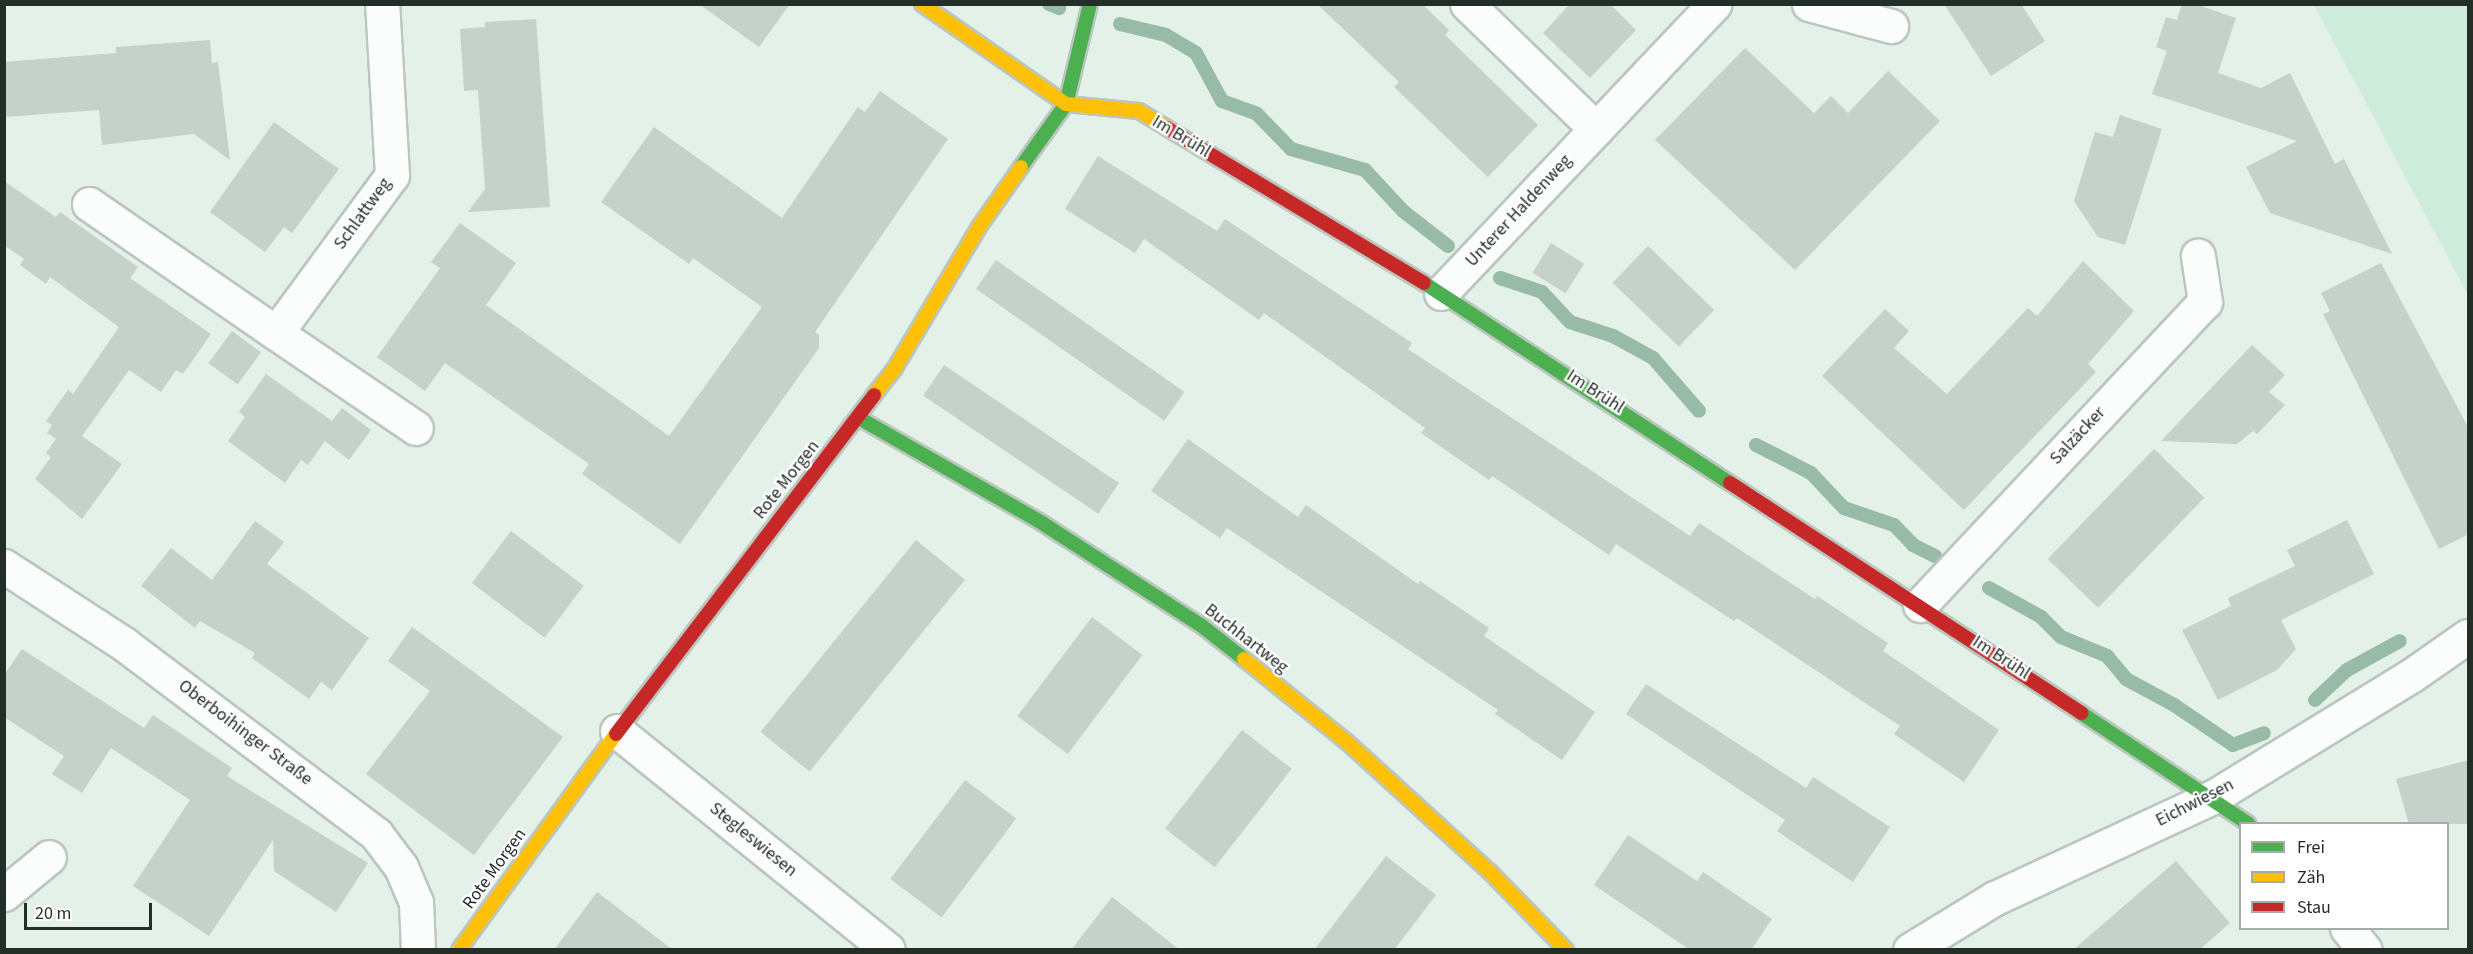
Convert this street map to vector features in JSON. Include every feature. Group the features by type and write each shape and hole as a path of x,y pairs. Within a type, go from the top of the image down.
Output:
{"street":[{"name":"Schlattweg","path":"276,333 392,175 382,4"},
{"name":"Im Brühl","path":"922,4 1066,104 1139,111 1441,293 2213,797 2246,822"},
{"name":"Rote Morgen","path":"459,950 617,731 859,418 895,368 979,227 1066,104 1090,4"},
{"path":"1467,4 1596,129"},
{"name":"Unterer Haldenweg","path":"1441,293 1714,4"},
{"path":"1809,4 1891,26"},
{"path":"89,204 416,428"},
{"name":"Salzäcker","path":"1920,605 2205,302 2198,256"},
{"name":"Buchhartweg","path":"859,418 1042,523 1202,626 1347,742 1490,872 1566,950"},
{"name":"Oberboihinger Straße","path":"4,566 124,644 376,834 401,867 416,902 418,950"},
{"name":"Eichwiesen","path":"1910,950 1995,898 2213,797 2412,675 2469,636"},
{"name":"Stegleswiesen","path":"617,731 888,950"},
{"path":"4,894 49,857"},
{"path":"2349,930 2365,950"}],"green space":[{"path":"2314,5 2468,5 2468,295"}],"building":[{"path":"699,4 790,4 759,47"},
{"path":"1317,4 1422,4 1449,30 1445,35 1538,125 1488,177 1394,87 1399,82"},
{"path":"1570,4 1610,4 1636,30 1590,78 1543,33"},
{"path":"1944,4 2021,4 2045,41 1991,76"},
{"path":"2182,4 2195,4 2236,18 2218,73 2261,88 2290,73 2335,164 2344,159 2392,254 2270,213 2246,167 2297,141 2152,94 2167,51 2156,47 2166,17 2177,20"},
{"path":"536,19 550,207 468,212 485,189 478,90 464,91 460,29 485,27 485,22"},
{"path":"210,40 212,63 218,62 230,160 194,134 102,145 99,110 4,117 4,62 116,53 116,47"},
{"path":"1745,48 1814,113 1831,96 1848,113 1888,71 1940,121 1795,270 1655,140"},
{"path":"880,91 948,139 815,332 819,335 819,348 680,544 582,474 589,464 445,363 425,391 377,357 440,268 431,262 460,223 516,263 486,305 669,436 762,307 693,258 689,264 601,202 654,127 782,218 858,107 865,112"},
{"path":"2120,115 2162,129 2125,245 2098,237 2074,201 2095,132 2113,137"},
{"path":"274,122 339,169 292,233 284,227 265,252 210,212"},
{"path":"1098,156 1217,231 1225,219 1412,343 1408,349 1690,536 1699,523 1815,599 1817,596 1888,643 1883,651 1999,730 1964,782 1894,734 1900,726 1737,618 1734,621 1616,544 1609,555 1492,476 1489,480 1421,433 1425,428 1264,313 1259,320 1144,239 1135,253 1065,209"},
{"path":"4,181 56,217 60,212 138,267 130,278 211,334 183,374 176,370 161,392 129,370 82,436 122,464 82,519 35,479 51,457 46,453 56,439 47,433 52,425 46,421 68,390 73,394 119,327 50,277 46,284 20,265 24,259 4,245"},
{"path":"1551,243 1584,264 1566,293 1532,273"},
{"path":"1648,246 1714,310 1679,347 1613,283"},
{"path":"996,260 1184,392 1164,421 976,289"},
{"path":"2083,261 2134,311 2088,364 2096,372 1964,510 1822,376 1885,309 1909,331 1894,348 1947,394 2028,308 2037,316"},
{"path":"2381,263 2469,429 2469,534 2439,549 2323,314 2330,311 2321,293"},
{"path":"232,331 261,352 238,385 208,363"},
{"path":"2252,345 2285,375 2269,392 2285,405 2257,434 2253,431 2237,444 2161,441"},
{"path":"944,365 1119,483 1098,514 923,396"},
{"path":"266,374 332,421 342,408 371,430 349,460 325,441 308,465 301,460 285,483 228,441 245,417 239,412"},
{"path":"1188,439 1298,517 1306,505 1418,584 1420,581 1489,628 1484,636 1595,712 1562,760 1495,714 1498,710 1227,528 1220,538 1151,491"},
{"path":"2154,449 2204,498 2098,608 2048,559"},
{"path":"2347,520 2374,574 2281,620 2296,649 2277,670 2218,700 2182,630 2231,606 2228,598 2295,566 2287,550"},
{"path":"255,521 284,542 267,564 369,638 332,690 321,682 309,699 252,658 255,653 200,621 195,628 141,586 171,548 212,580"},
{"path":"511,531 584,586 545,638 472,583"},
{"path":"916,540 965,580 810,772 761,732"},
{"path":"1092,617 1142,655 1068,754 1017,716"},
{"path":"412,627 563,737 474,855 366,774 430,691 388,661"},
{"path":"22,649 144,728 153,715 232,768 227,776 368,863 336,912 274,871 273,840 209,936 133,886 190,800 111,748 82,793 52,774 64,756 4,717 4,675"},
{"path":"1646,684 1806,788 1813,777 1890,827 1853,882 1777,831 1785,820 1626,714"},
{"path":"1242,730 1292,769 1215,867 1165,829"},
{"path":"2469,760 2469,824 2408,822 2396,779"},
{"path":"965,780 1016,819 941,918 890,879"},
{"path":"1628,835 1697,881 1703,872 1772,919 1751,950 1690,950 1594,885"},
{"path":"1386,856 1436,895 1394,950 1314,950"},
{"path":"2176,861 2230,923 2199,950 2073,950"},
{"path":"597,892 673,950 554,950"},
{"path":"1112,897 1180,950 1071,950"}],"waterway":[{"path":"1049,4 1059,8"},
{"path":"1120,24 1166,35 1196,53 1222,101 1257,114 1291,149 1365,170 1403,211 1448,246"},
{"path":"1500,278 1542,292 1570,322 1613,336 1653,358 1699,411"},
{"path":"1756,445 1811,473 1844,508 1894,525 1913,545 1935,556"},
{"path":"1989,588 2041,617 2061,637 2107,656 2126,679 2174,705 2233,745 2264,733"},
{"path":"2315,700 2347,670 2400,641"}],"traffic: fast":[{"path":"1021,167 1066,104 1090,4"},
{"path":"1424,283 1730,483"},
{"path":"859,418 1042,523 1202,626 1244,659"},
{"path":"2081,713 2246,822"}],"traffic: slow":[{"path":"922,4 1066,104 1139,111 1167,128"},
{"path":"874,395 895,368 979,227 1021,167"},
{"path":"1244,659 1347,742 1490,872 1566,950"},
{"path":"459,950 616,734"}],"traffic: jam":[{"path":"1167,128 1424,283"},
{"path":"616,734 874,395"},
{"path":"1730,483 2081,713"}]}
